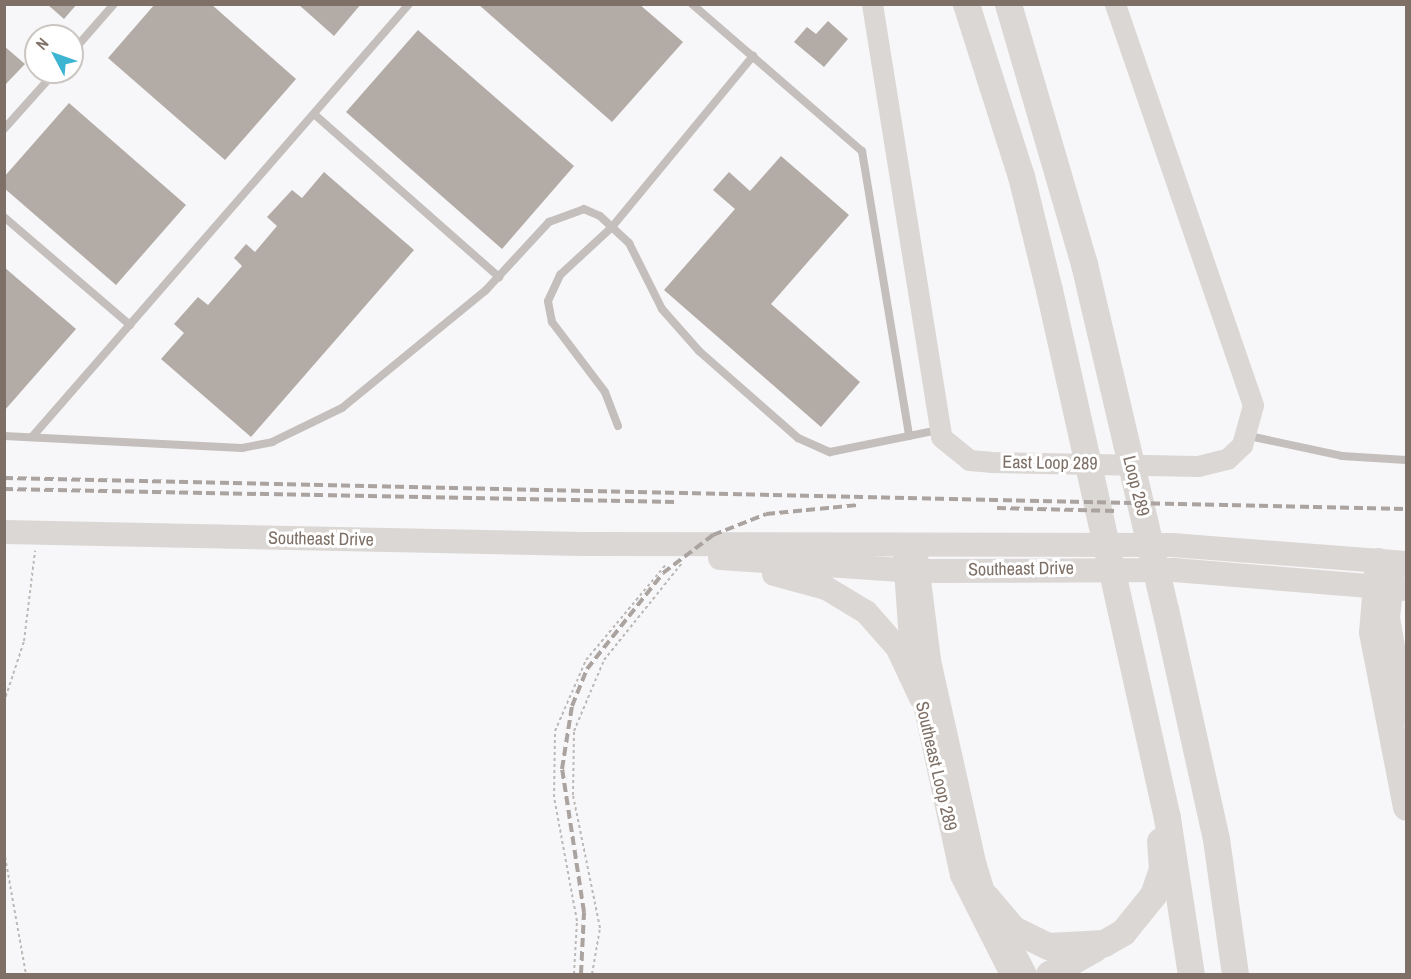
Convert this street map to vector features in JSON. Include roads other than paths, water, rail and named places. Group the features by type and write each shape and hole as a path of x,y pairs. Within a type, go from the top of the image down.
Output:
{"highway":[{"path":"966,4 1021,176 1123,611 1146,718 1191,975"},
{"name":"Loop 289","path":"1008,4 1044,116 1165,609 1216,839 1235,975"},
{"path":"1392,575 1372,632 1407,807"},
{"path":"1049,975 1104,943 1139,916 1162,869 1146,718"},
{"path":"986,897 1013,929 1048,945 1104,943"}],"main road":[{"path":"872,4 939,430"},
{"path":"1115,4 1237,353 1253,405 1249,436"},
{"name":"East Loop 289","path":"939,430 951,450 990,462 1198,466 1227,459 1249,436"},
{"name":"Southeast Drive","path":"4,532 637,545 1172,545 1392,575"},
{"name":"Southeast Drive","path":"637,545 682,555 909,571 1174,570 1392,575"},
{"name":"Southeast Loop 289","path":"911,546 909,571 921,698 960,875 1010,975"},
{"path":"720,558 826,588 866,612 897,647 921,698"},
{"name":"Southeast Loop 289","path":"909,571 986,897 1026,975"},
{"path":"1392,575 1389,617 1403,673 1407,715"}],"lane":[{"path":"84,38 114,4"},
{"path":"32,437 409,4"},
{"path":"693,4 862,151 909,436"},
{"path":"618,426 605,392 552,322 548,301 560,275 612,227 753,57"},
{"path":"4,129 44,84"},
{"path":"314,114 499,277"},
{"path":"4,436 242,448 272,442 342,408 499,277 549,222 584,209 612,227 629,243 662,309 699,351 798,438 830,452 939,430"},
{"path":"4,217 130,325"},
{"path":"1249,436 1342,456 1407,460"}],"railway":[{"path":"4,478 1406,509"},
{"path":"4,489 676,502"},
{"path":"581,974 584,912 562,769 572,706 587,669 663,573 713,535 766,514 857,505"},
{"path":"997,508 1117,511"}]}
